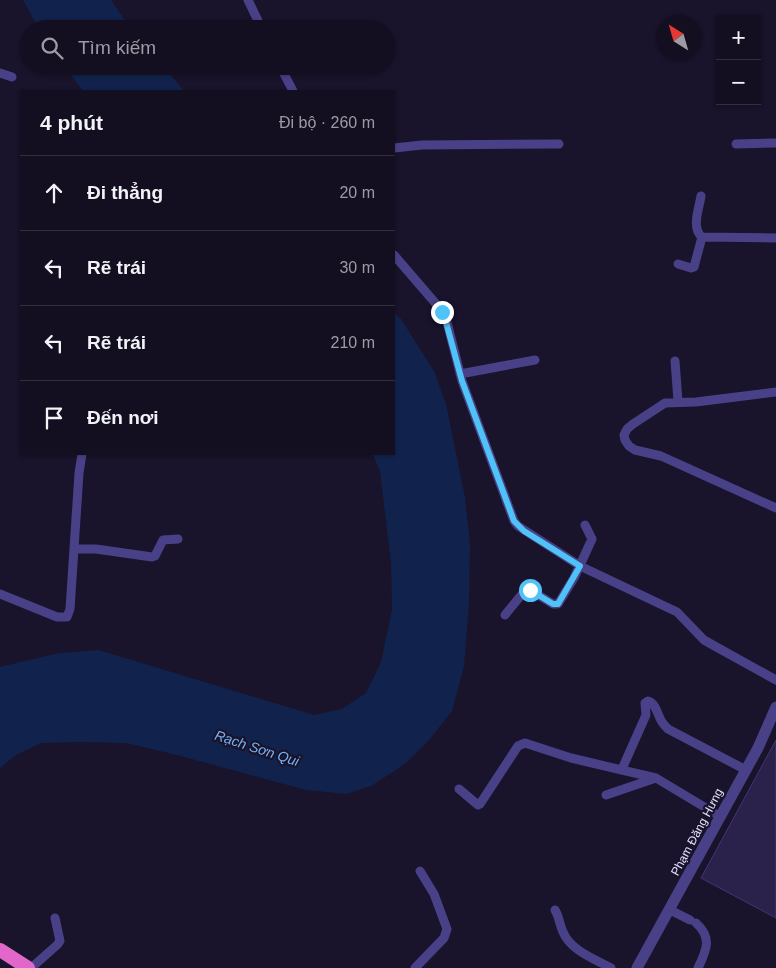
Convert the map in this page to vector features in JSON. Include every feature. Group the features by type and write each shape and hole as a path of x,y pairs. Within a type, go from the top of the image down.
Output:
{"highway":[{"path":"0,950 24,967"}],"street":[{"path":"248,0 258,20"},
{"path":"0,73 12,77"},
{"path":"285,75 292,90"},
{"path":"395,148 422,145 559,144"},
{"path":"736,144 776,144"},
{"path":"700,196 696,227 698,234 702,237 776,238"},
{"path":"678,264 694,267 702,237"},
{"path":"395,256 442,312 460,374 514,521 577,572 677,612 684,617 704,640 776,680"},
{"path":"460,374 535,360"},
{"path":"675,361 678,401"},
{"path":"776,392 696,402 665,402 627,429 624,435 629,446 635,450 661,456 776,508"},
{"path":"0,594 58,617 67,617 70,610 82,455"},
{"path":"505,615 528,588 553,604 558,604 577,572 592,539 585,525"},
{"path":"74,549 96,549 152,557 155,556 163,540 178,539"},
{"path":"622,769 646,715 645,703 651,701 668,729 746,770"},
{"name":"Phạm Đăng Hưng","path":"637,968 758,748 776,707"},
{"path":"459,790 478,805 480,804 521,743 525,743 571,758 656,778 721,816"},
{"path":"606,795 656,778"},
{"path":"415,968 444,938 447,929 434,894 420,871"},
{"path":"555,910 560,918 562,930 572,944 611,968"},
{"path":"670,910 693,921 702,928 707,942 707,950 698,968"},
{"path":"24,967 60,941 55,918"}],"water":[{"path":"23,0 111,0 125,20 34,20"},
{"path":"71,75 171,75 183,90 82,90"},
{"name":"Rạch Sơn Qui","path":"395,313 401,319 434,371 446,404 465,497 470,544 469,604 464,666 452,711 430,739 405,764 371,786 346,794 306,790 126,743 41,743 16,755 0,768 0,667 59,653 99,650 314,715 342,709 366,693 381,662 392,610 391,562 380,472 373,455 395,455"}],"building":[{"path":"776,740 776,918 701,878"}],"route":[{"path":"442,312 462,381 514,521 524,531 580,566 556,605 530,590"}]}
